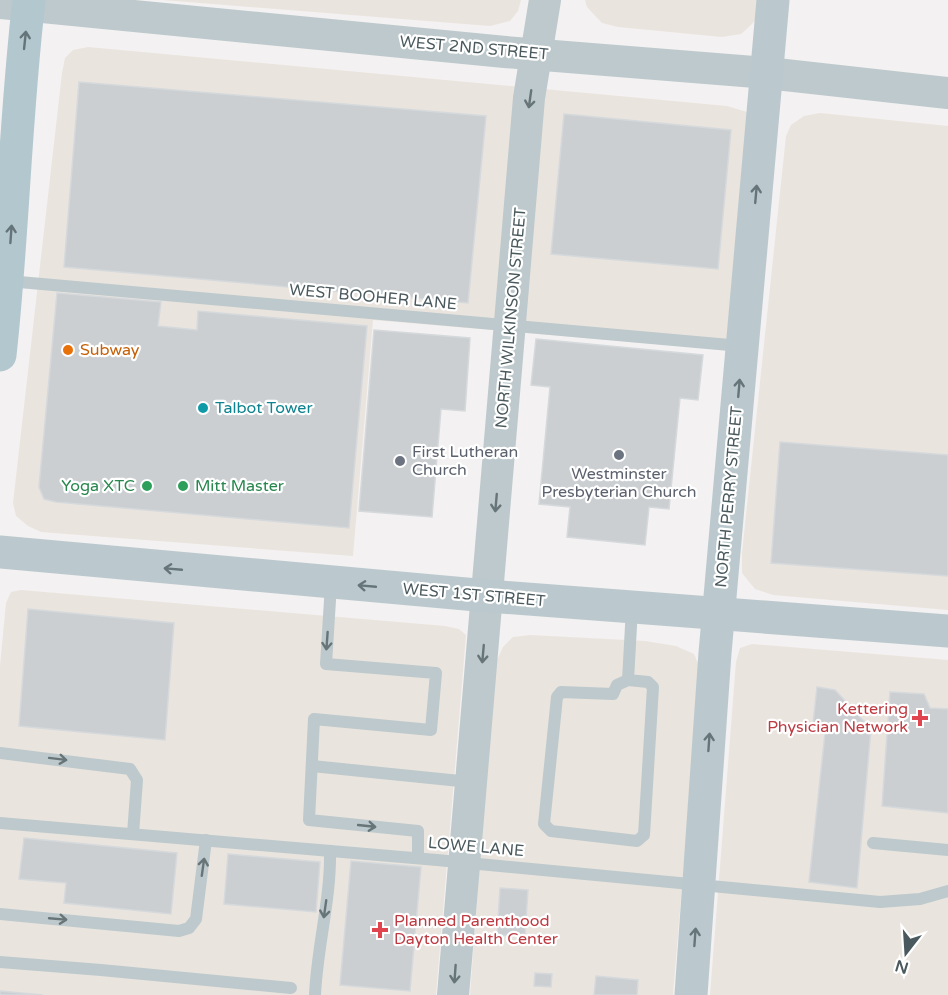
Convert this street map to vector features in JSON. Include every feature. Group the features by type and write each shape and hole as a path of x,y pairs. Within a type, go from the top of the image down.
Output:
{"main road":[{"name":"NORTH PERRY STREET","path":"691,995 718,613 773,0"},
{"path":"0,355 23,55 19,3"},
{"name":"WEST 1ST STREET","path":"0,552 331,583 948,631"}],"street":[{"name":"NORTH WILKINSON STREET","path":"453,995 529,98 545,0"},
{"name":"WEST 2ND STREET","path":"19,3 506,52 767,73 948,93"}],"lane":[{"name":"WEST BOOHER LANE","path":"4,280 742,346"},
{"path":"331,583 326,664 436,673 431,730 314,719 309,820 418,831 418,858"},
{"path":"628,680 632,607"},
{"path":"628,680 648,682 653,687 644,835 637,841 551,831 544,824 557,697 561,692 613,694 618,685 628,680"},
{"path":"0,753 130,769 137,780 133,834"},
{"path":"312,766 471,782"},
{"name":"LOWE LANE","path":"0,823 330,850 880,902 920,899 948,891"},
{"path":"0,914 179,931 189,928 196,919 206,840"},
{"path":"873,843 948,850"},
{"path":"315,995 316,970 330,870 330,850"},
{"path":"0,962 291,988"}],"shaded area":[{"path":"163,0 521,0 518,11 510,21 490,26"},
{"path":"585,0 763,0 761,12 741,34 722,37 618,27 602,23 587,7"},
{"path":"88,47 727,106 747,112 728,350 373,320 353,556 41,532 28,526 16,516 13,503 62,73 65,58 73,50"},
{"path":"820,113 948,126 948,610 773,595 755,589 742,573 742,553 786,136 791,125 804,116"},
{"path":"21,590 445,626 459,629 466,635 436,995 0,995 0,666 6,603 11,592"},
{"path":"530,635 645,641 676,646 694,654 700,668 673,995 470,995 494,667 503,647 513,637"},
{"path":"752,644 948,660 948,995 710,995 736,662 740,648"}],"building":[{"path":"79,82 486,116 468,303 64,267"},
{"path":"564,114 731,130 718,269 551,254"},
{"name":"Talbot Tower","path":"57,293 161,302 158,326 197,330 198,311 367,326 349,528 56,502 44,499 39,487"},
{"name":"First Lutheran Church","path":"374,330 470,338 465,411 441,409 432,517 359,511"},
{"name":"Westminster Presbyterian Church","path":"536,339 703,355 698,400 680,398 669,509 649,507 645,545 567,537 570,507 539,504 550,387 531,385"},
{"path":"780,442 948,455 948,576 771,563"},
{"path":"28,609 174,623 165,740 19,726"},
{"path":"817,687 835,690 871,729 857,888 809,882 825,733 812,732"},
{"path":"890,692 924,694 930,708 948,709 948,813 882,806"},
{"path":"24,838 177,853 171,914 64,903 66,883 19,879"},
{"path":"228,854 320,862 316,912 224,904"},
{"name":"Planned Parenthood Dayton Health Center","path":"351,861 421,867 410,991 340,985"},
{"path":"500,888 528,890 525,936 497,935"},
{"path":"535,973 552,974 551,987 534,986"},
{"path":"596,976 638,980 637,995 594,995"},
{"path":"0,991 43,995 0,995"}],"place":[{"name":"Subway","path":"68,350"},
{"name":"Talbot Tower","path":"203,408"},
{"name":"Westminster Presbyterian Church","path":"619,455"},
{"name":"First Lutheran Church","path":"400,461"},
{"name":"Yoga XTC","path":"147,486"},
{"name":"Mitt Master","path":"183,486"},
{"name":"Kettering Physician Network","path":"920,718"},
{"name":"Planned Parenthood Dayton Health Center","path":"380,930"}]}
